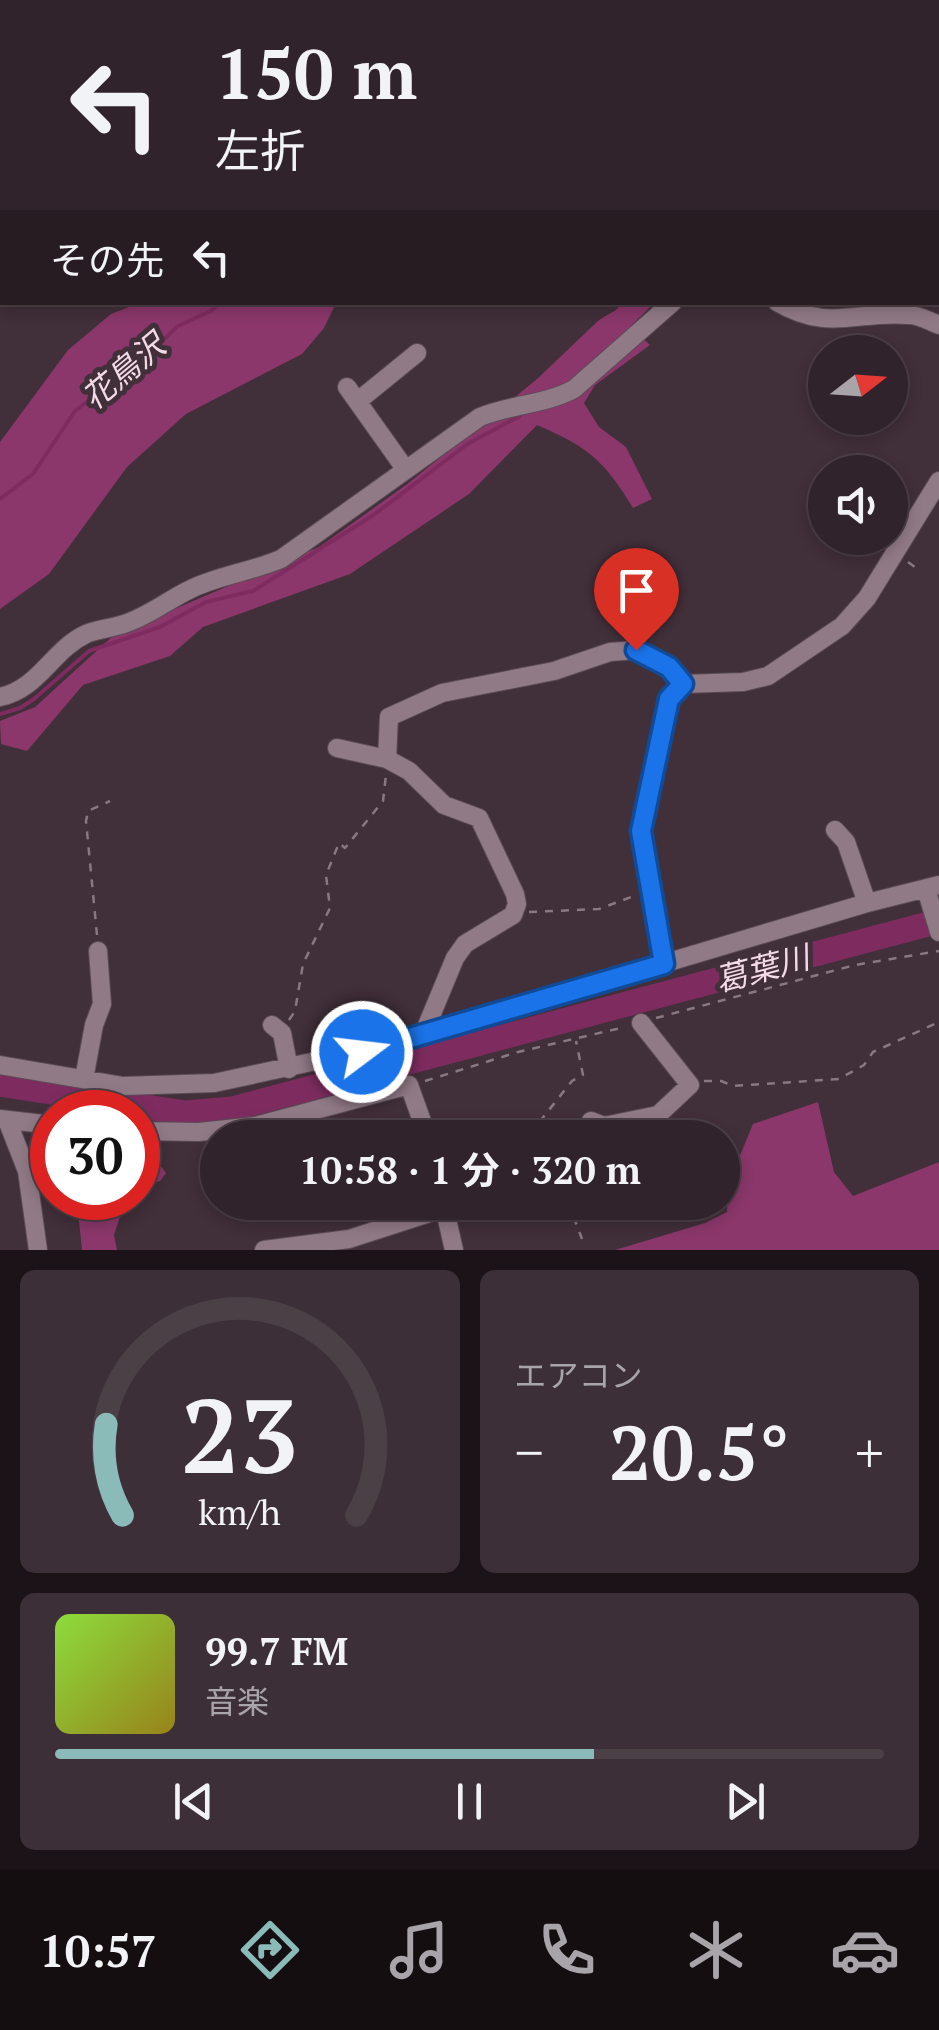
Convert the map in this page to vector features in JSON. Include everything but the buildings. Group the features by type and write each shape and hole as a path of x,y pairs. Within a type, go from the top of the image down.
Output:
{"street":[{"path":"0,697 30,685 74,641 88,633 123,625 195,587 281,559 480,416 507,405 558,398 574,390 670,305"},
{"path":"783,305 808,317 832,321 913,314 939,325"},
{"path":"406,470 352,394 417,353"},
{"path":"664,964 641,831 669,699 683,684 743,682 768,676 842,626 867,598 939,481"},
{"path":"387,759 389,717 442,693 554,671 610,652 636,650 669,667 683,684"},
{"path":"337,748 387,759 409,771 444,805 479,818 515,894 514,913 465,944 455,958 424,1035"},
{"path":"835,830 846,842 867,903"},
{"path":"0,1065 159,1087 214,1083 289,1069 424,1035 867,903 931,890 939,932"},
{"path":"84,1079 102,1004 98,951"},
{"path":"633,1120 658,1115 690,1086 640,1023"},
{"path":"277,1029 289,1069"},
{"path":"160,1131 255,1126 409,1086 421,1120"},
{"path":"3,1120 30,1123"},
{"path":"3,1120 28,1171 38,1250"},
{"path":"264,1250 350,1238 401,1220"},
{"path":"447,1220 454,1250"}],"path":[{"path":"277,1029 294,1011 303,964 330,908 326,875 334,852 340,843 345,848 383,801 387,759"},
{"path":"98,951 86,822 88,811 110,800"},
{"path":"514,913 599,909 649,890"},
{"path":"409,1086 518,1052 855,964 939,951"},
{"path":"690,1086 701,1081 721,1081 733,1086 839,1079 864,1065 873,1052 939,1022"},
{"path":"541,1120 572,1081 584,1075 576,1039"},
{"path":"575,1220 582,1239"}],"shaded area":[{"path":"134,305 335,305 324,328 302,354 186,414 127,467 49,574 0,609 0,442 68,350 111,314"},
{"path":"620,305 652,305 630,327 650,345 595,385 584,403 599,427 626,447 652,499 633,508 593,457 537,425 469,494 350,574 203,627 170,656 83,685 27,751 1,744 0,721 35,707 114,635 319,547 406,485 537,379 599,320"},
{"path":"818,1102 834,1172 853,1196 939,1162 939,1250 615,1250 711,1220 740,1220 740,1155 753,1124"},
{"path":"79,1220 119,1220 114,1235 117,1250 82,1250"}],"waterway":[{"name":"花鳥沢","path":"0,499 33,474 75,411 178,326 217,305"},
{"path":"0,714 34,699 89,651 160,627 206,602 253,591 372,516 469,443 520,416"},
{"name":"葛葉川","path":"0,1084 185,1113 232,1109 939,921"}],"route":[{"path":"362,1052 664,964 641,831 669,699 683,684 669,667 636,650"}]}
